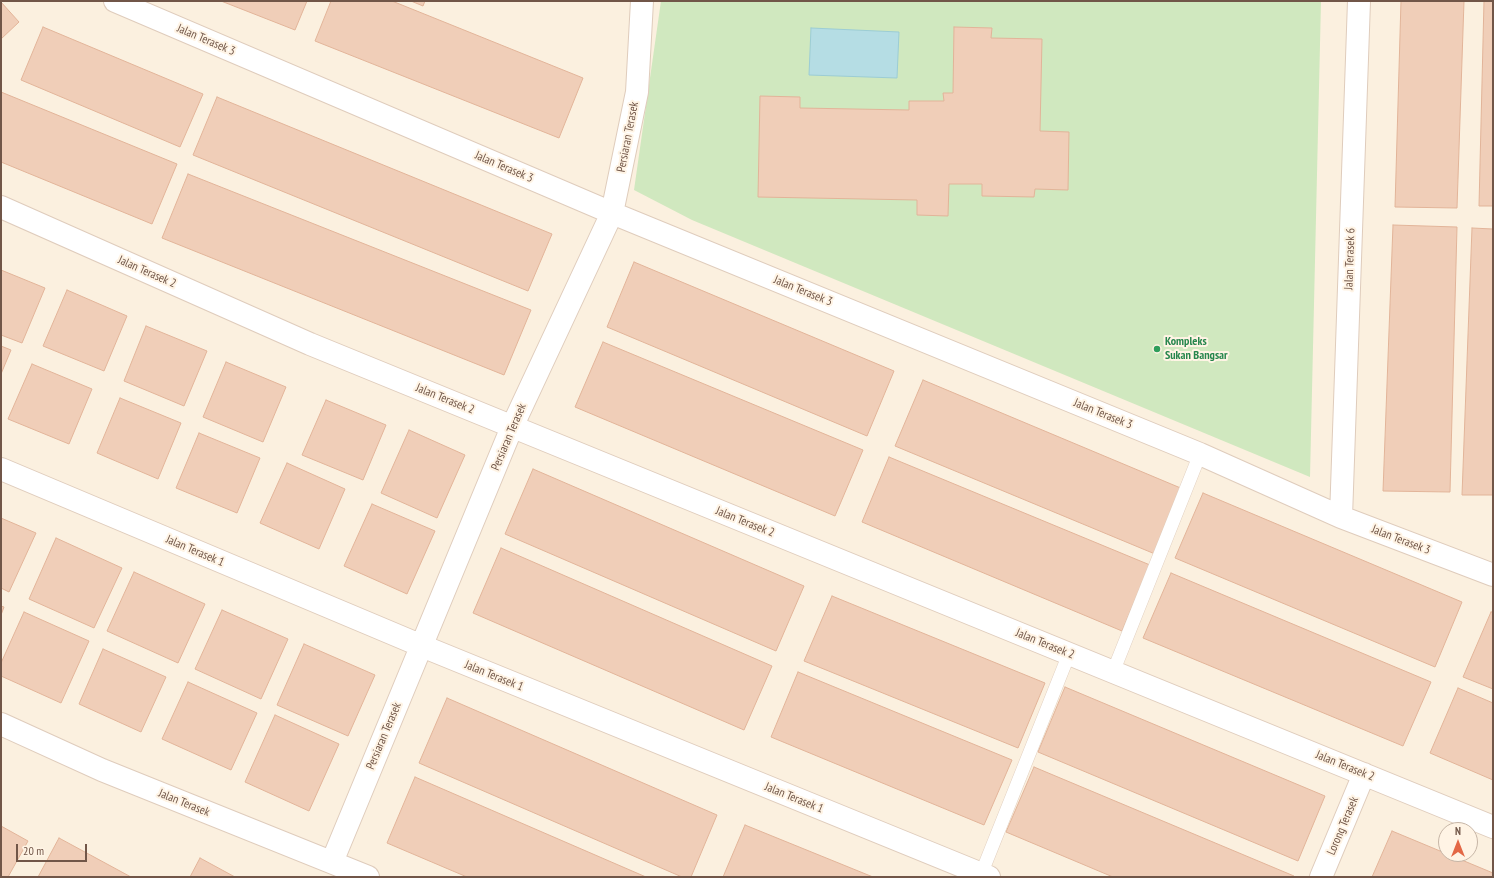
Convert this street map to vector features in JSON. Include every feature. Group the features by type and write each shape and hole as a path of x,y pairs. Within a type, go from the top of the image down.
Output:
{"street":[{"name":"Jalan Terasek 3","path":"115,1 612,213 1200,454 1341,517 1493,575"},
{"name":"Persiaran Terasek","path":"332,862 512,427 612,213 637,92 642,1"},
{"name":"Jalan Terasek 6","path":"1341,517 1359,1"},
{"name":"Jalan Terasek 2","path":"1,208 310,344 1493,827"},
{"name":"Jalan Terasek 1","path":"1,469 422,646 983,876"},
{"name":"Jalan Terasek","path":"1,724 102,770 368,877"},
{"name":"Lorong Terasek","path":"1321,877 1364,774"}],"lane":[{"path":"1113,672 1200,454"},
{"path":"983,876 1069,654"}],"green space":[{"name":"Kompleks Sukan Bangsar","path":"661,1 1321,1 1310,477 692,220 634,190"}],"water":[{"path":"811,28 899,32 897,78 809,75"}],"building":[{"path":"221,1 307,1 295,30"},
{"path":"331,1 392,1 583,78 559,138 315,41"},
{"path":"411,1 425,1 423,6"},
{"path":"1401,1 1464,1 1457,208 1395,207"},
{"path":"1484,1 1493,1 1493,206 1479,206"},
{"path":"1,2 19,22 1,39"},
{"path":"43,27 203,94 180,147 21,80"},
{"path":"954,27 992,28 991,38 1042,39 1040,131 1069,132 1068,190 1035,189 1034,197 982,196 982,184 949,184 948,216 917,215 917,200 758,197 760,96 800,97 800,108 909,110 909,101 944,101 943,93 953,93"},
{"path":"1,92 177,164 152,224 1,162"},
{"path":"217,97 552,234 528,291 193,155"},
{"path":"188,174 531,310 504,375 162,238"},
{"path":"1393,225 1457,227 1450,492 1383,491"},
{"path":"1472,228 1493,229 1493,495 1462,495"},
{"path":"634,262 894,371 867,436 607,327"},
{"path":"1,270 45,288 22,343 1,335"},
{"path":"67,290 127,316 104,371 43,346"},
{"path":"146,326 207,351 184,406 124,381"},
{"path":"603,342 863,450 835,516 575,407"},
{"path":"1,346 11,350 1,374"},
{"path":"226,362 286,387 263,442 203,417"},
{"path":"32,364 92,389 69,444 8,419"},
{"path":"923,380 1183,489 1155,554 895,446"},
{"path":"120,398 181,423 158,479 97,453"},
{"path":"326,400 386,425 363,480 302,455"},
{"path":"409,430 465,455 437,518 381,493"},
{"path":"199,433 260,458 237,513 176,488"},
{"path":"889,457 1150,565 1122,631 862,522"},
{"path":"287,463 345,489 319,549 260,523"},
{"path":"533,469 804,586 776,651 505,534"},
{"path":"1203,493 1462,602 1435,667 1175,558"},
{"path":"372,504 435,531 407,594 344,566"},
{"path":"1,518 36,533 9,592 1,588"},
{"path":"56,538 122,568 94,628 29,599"},
{"path":"501,548 772,666 744,730 473,613"},
{"path":"134,572 205,604 178,663 107,631"},
{"path":"1171,573 1431,682 1403,746 1143,638"},
{"path":"832,596 1045,683 1018,748 804,661"},
{"path":"1,606 4,607 1,615"},
{"path":"222,610 288,639 261,699 195,669"},
{"path":"24,612 89,641 61,703 1,676 1,663"},
{"path":"1491,612 1493,612 1493,689 1463,677"},
{"path":"304,644 375,675 348,736 277,705"},
{"path":"103,649 166,677 141,732 79,704"},
{"path":"798,672 1012,760 984,825 771,737"},
{"path":"188,682 257,713 231,770 162,739"},
{"path":"1065,687 1325,796 1298,861 1038,752"},
{"path":"1458,688 1493,703 1493,780 1430,753"},
{"path":"447,698 717,815 691,877 682,877 419,763"},
{"path":"275,715 339,744 309,811 245,782"},
{"path":"1034,767 1294,876 1113,877 1006,832"},
{"path":"415,777 646,877 467,877 387,843"},
{"path":"745,825 873,877 723,877"},
{"path":"1,826 28,841 8,877 1,877"},
{"path":"1392,831 1438,850 1438,862 1467,862 1493,873 1493,877 1372,877"},
{"path":"59,838 131,877 38,877"},
{"path":"200,858 235,877 190,877"}],"place":[{"name":"Kompleks Sukan Bangsar","path":"1157,349"}]}
